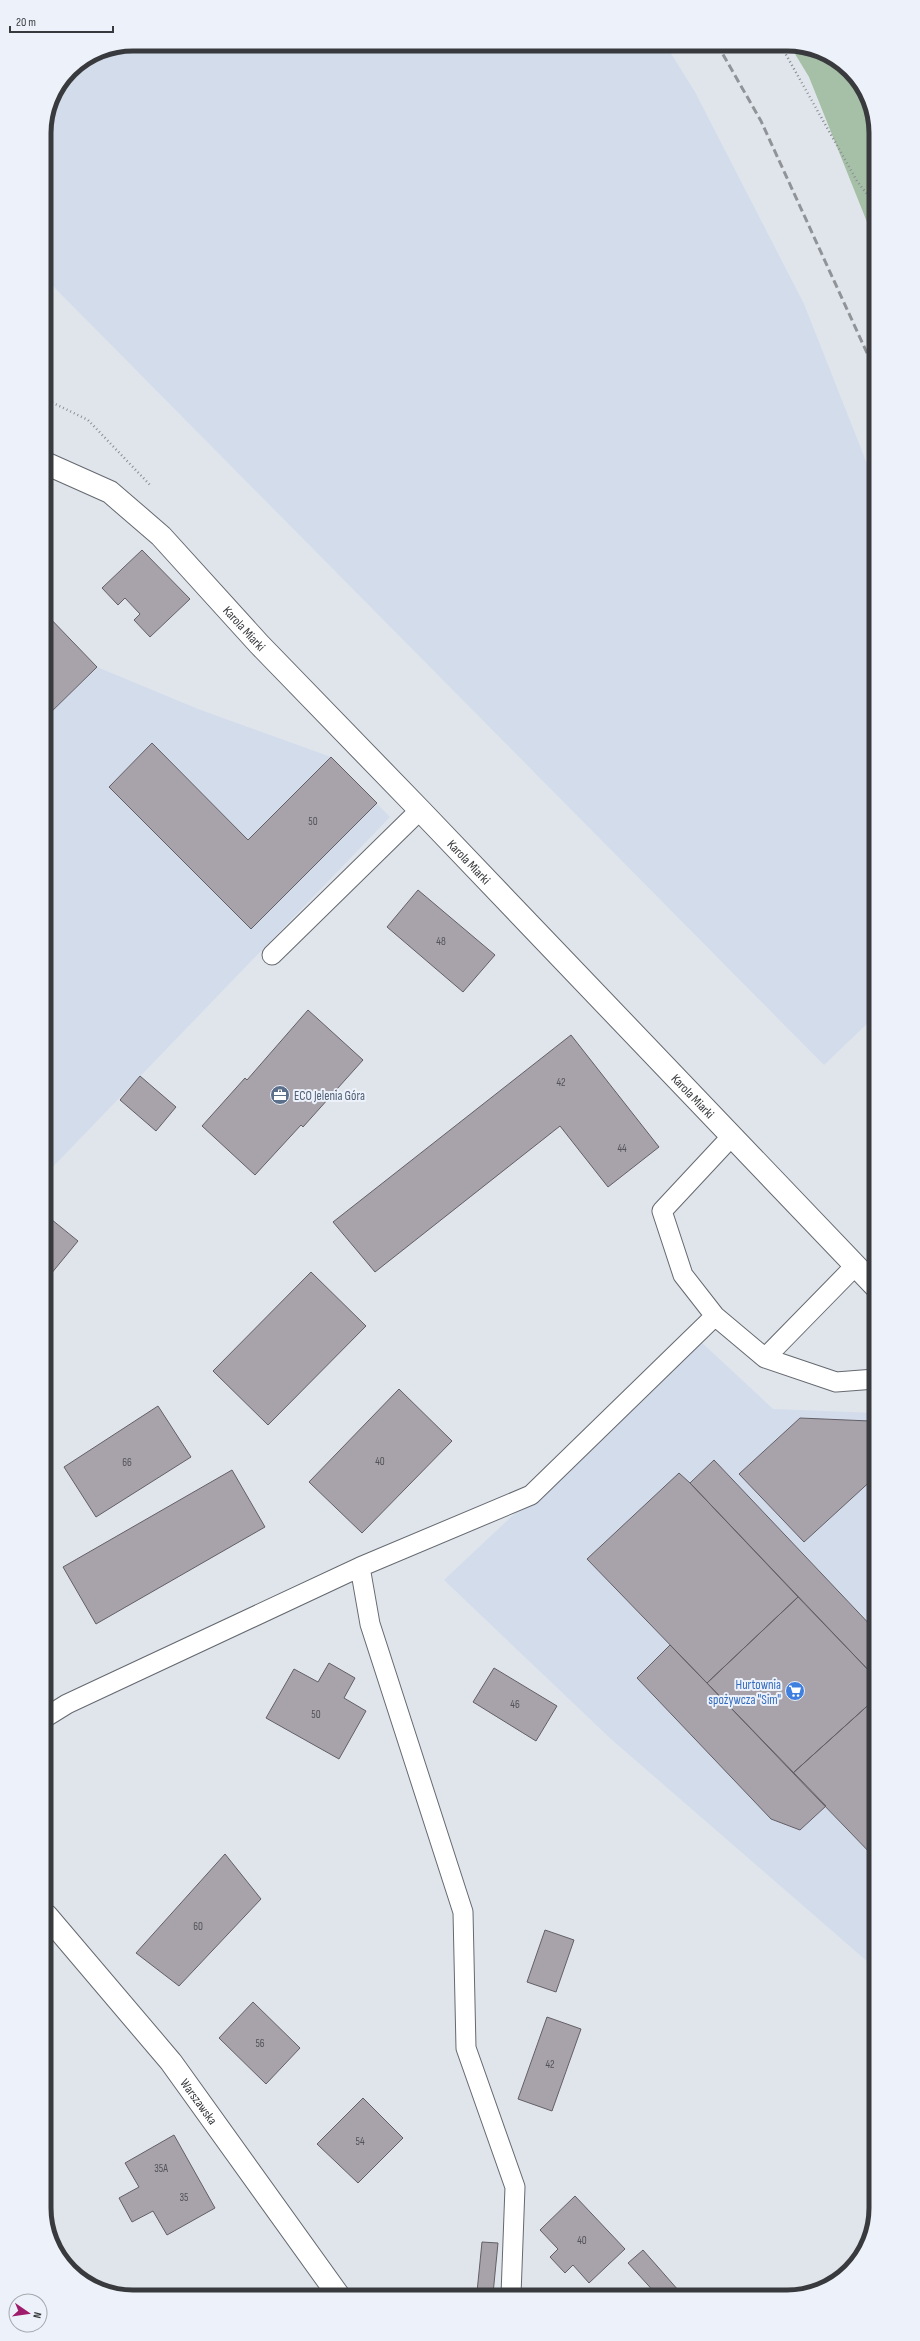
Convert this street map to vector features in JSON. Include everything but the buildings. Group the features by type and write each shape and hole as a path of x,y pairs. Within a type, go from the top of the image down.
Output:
{"street":[{"name":"Karola Miarki","path":"51,466 110,492 161,536 259,644 420,810 869,1280"},
{"name":"Warszawska","path":"51,1921 171,2062 335,2290"}],"lane":[{"path":"272,954 420,810"},
{"path":"732,1137 662,1211 683,1276 715,1316 765,1358 836,1382 869,1379"},
{"path":"765,1358 855,1266"},
{"path":"51,1714 67,1704 360,1567 531,1496 715,1316"},
{"path":"360,1567 370,1624 463,1912 466,2048 516,2187 511,2290"}],"path":[{"path":"784,51 857,181 869,197"}],"shaded area":[{"path":"127,51 669,51 695,92 804,304 869,469 869,1022 824,1065 51,284 51,127 59,97 68,83 83,68 101,57"},
{"path":"51,619 97,667 198,709 331,757 390,817 51,1169"},
{"path":"699,1340 773,1409 869,1413 869,1963 611,1739 444,1580"}],"green space":[{"path":"793,51 819,57 837,68 852,83 861,97 865,107 869,133 869,227 809,77"}],"railway":[{"path":"721,51 761,121 869,359"}],"place":[{"name":"ECO Jelenia Góra","path":"280,1095"},
{"name":"Hurtownia spożywcza \"Sim\"","path":"795,1691"}]}
